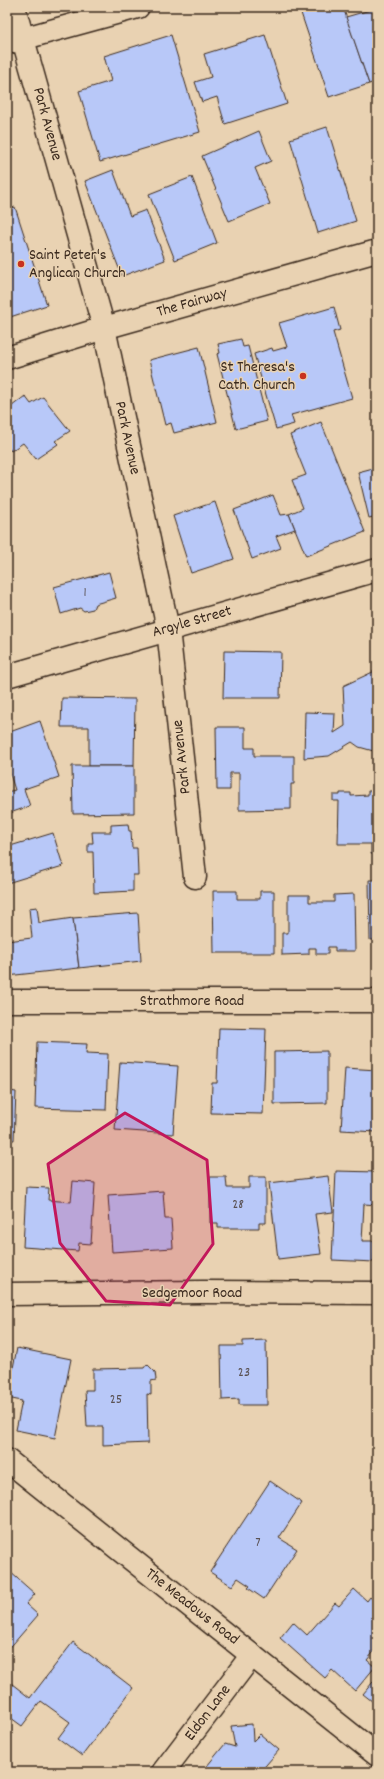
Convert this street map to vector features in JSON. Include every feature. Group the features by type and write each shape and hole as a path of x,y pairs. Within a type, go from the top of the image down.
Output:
{"street":[{"name":"Park Avenue","path":"14,7 15,41 104,328 168,629 195,877"},
{"path":"15,41 138,7"},
{"name":"The Fairway","path":"7,358 104,328 377,251"},
{"name":"Argyle Street","path":"7,676 377,570"},
{"name":"Strathmore Road","path":"7,1001 377,1001"},
{"name":"Sedgemoor Road","path":"7,1294 203,1292 377,1293"},
{"name":"The Meadows Road","path":"7,1460 377,1755"},
{"name":"Eldon Lane","path":"163,1772 252,1655"}],"highlighted area":[{"path":"125,1113 207,1160 213,1244 170,1305 106,1301 60,1243 48,1164"}],"building":[{"path":"299,7 343,7 369,84 329,97"},
{"path":"377,8 377,81 369,84 346,17"},
{"path":"171,35 200,132 100,162 79,91 111,81 104,56"},
{"path":"265,35 287,104 225,124 217,97 202,102 195,82 211,77 204,54"},
{"path":"327,127 356,221 318,233 290,139"},
{"path":"259,131 271,161 255,168 270,204 229,221 202,156"},
{"path":"113,170 130,216 146,210 165,260 122,276 85,181"},
{"path":"192,177 217,243 175,260 149,194"},
{"name":"Saint Peter's Anglican Church","path":"15,207 47,305 7,318 7,270 10,269 7,259 7,210"},
{"name":"St Theresa's Cath. Church","path":"334,307 340,330 333,332 352,398 291,415 294,424 276,429 254,354 272,348 273,351 287,347 279,323"},
{"path":"241,339 243,347 248,346 267,421 236,429 217,354 220,353 218,344"},
{"path":"199,347 217,422 174,433 171,423 165,425 149,360"},
{"path":"25,396 31,404 43,397 70,431 55,441 58,444 36,459 23,443 11,451 7,446 7,410"},
{"path":"321,422 365,532 306,556 289,514 303,508 292,480 306,475 290,435"},
{"path":"377,467 377,516 369,518 358,472"},
{"path":"273,495 281,515 289,514 295,529 276,536 281,548 252,559 234,510"},
{"path":"215,502 234,559 191,573 173,516"},
{"path":"109,572 116,598 95,604 93,609 84,611 80,608 61,614 54,587"},
{"path":"224,651 281,652 280,698 223,698"},
{"path":"377,670 377,752 359,747 352,742 329,756 304,758 305,712 335,713 334,733 345,726 343,686"},
{"path":"62,698 135,699 134,766 89,766 89,727 61,727"},
{"path":"40,721 59,777 24,789 30,806 7,814 7,792 15,790 9,771 7,771 7,733"},
{"path":"216,727 245,727 245,748 254,748 254,756 294,756 294,784 291,784 291,809 239,810 239,773 230,773 230,790 217,790"},
{"path":"72,766 134,766 134,813 73,814"},
{"path":"368,791 377,791 377,854 371,854 371,844 338,844 339,801 333,801 333,795 340,795 340,793 351,793 351,796 368,795"},
{"path":"128,824 129,831 131,831 132,848 137,848 138,875 133,875 133,891 94,893 93,852 88,852 88,843 93,843 92,832 111,832 111,825"},
{"path":"53,833 63,866 7,883 7,861 9,861 7,847"},
{"path":"369,880 377,880 377,940 370,940"},
{"path":"213,891 237,891 237,899 260,899 260,891 274,891 274,953 214,953"},
{"path":"354,894 355,951 335,951 335,947 328,947 328,954 316,954 316,948 309,948 309,954 282,955 282,933 288,933 288,895 309,895 309,902 334,902 334,895"},
{"path":"37,907 39,923 73,918 79,968 7,976 7,941 32,938 29,908"},
{"path":"138,913 141,961 79,968 73,918"},
{"path":"219,1028 266,1029 263,1114 211,1113 212,1083 217,1083"},
{"path":"37,1042 87,1044 86,1053 108,1054 106,1110 35,1108"},
{"path":"327,1051 327,1103 274,1104 274,1052"},
{"path":"120,1062 178,1066 173,1134 115,1130"},
{"path":"7,1068 9,1070 9,1091 16,1092 14,1140 7,1140"},
{"path":"345,1068 377,1070 377,1132 341,1130"},
{"path":"336,1171 377,1172 377,1205 364,1204 362,1241 375,1241 374,1262 332,1260"},
{"path":"328,1176 333,1212 315,1214 321,1254 278,1259 269,1183"},
{"path":"210,1177 226,1177 227,1188 249,1188 249,1177 266,1177 266,1223 259,1223 259,1228 218,1228 218,1223 210,1223"},
{"path":"73,1181 95,1183 91,1244 79,1243 78,1251 23,1247 26,1187 49,1188 48,1200 71,1202"},
{"path":"163,1191 165,1219 171,1219 173,1248 112,1252 108,1195"},
{"path":"266,1340 267,1405 239,1405 239,1399 222,1400 221,1346 243,1346 243,1341"},
{"path":"17,1348 71,1359 55,1438 16,1430 22,1401 7,1398"},
{"path":"147,1364 155,1372 156,1380 151,1381 151,1395 147,1394 148,1443 103,1445 103,1427 87,1427 85,1390 93,1390 93,1369 144,1368"},
{"path":"270,1481 302,1503 279,1538 297,1549 264,1599 248,1588 250,1586 238,1578 232,1586 210,1572"},
{"path":"9,1571 35,1594 26,1604 38,1615 7,1651 7,1573"},
{"path":"354,1589 367,1601 370,1597 377,1603 377,1648 367,1660 375,1667 355,1691 332,1670 325,1678 280,1638 293,1622 307,1635 335,1603 339,1606"},
{"path":"73,1642 133,1688 82,1756 58,1738 70,1722 41,1701 22,1726 7,1715 7,1680 30,1698"},
{"path":"377,1677 377,1705 363,1694"},
{"path":"252,1724 253,1741 260,1734 279,1750 260,1772 202,1772 225,1744 235,1747 231,1726"}],"place":[{"name":"Saint Peter's Anglican Church","path":"21,264"},
{"name":"St Theresa's Cath. Church","path":"303,376"}]}
